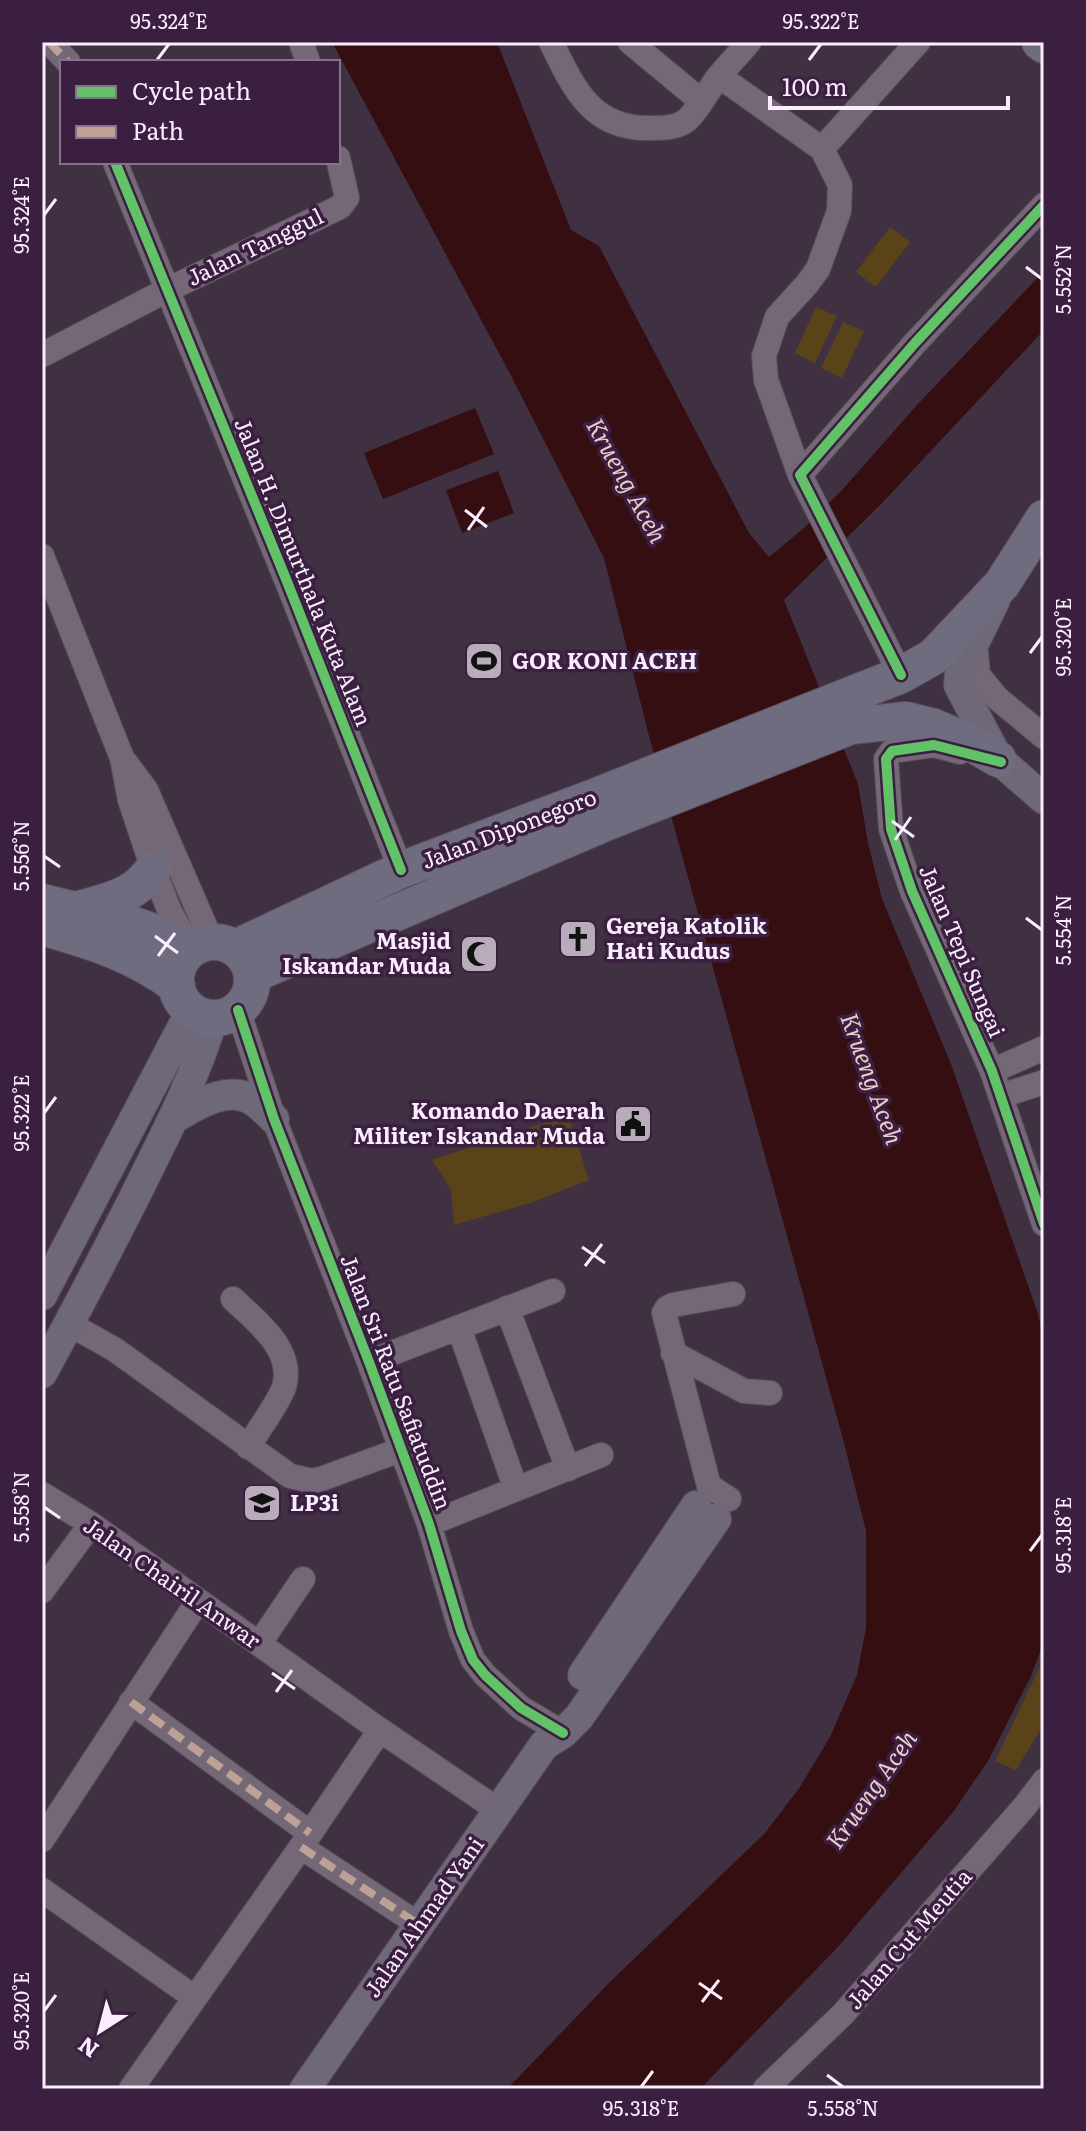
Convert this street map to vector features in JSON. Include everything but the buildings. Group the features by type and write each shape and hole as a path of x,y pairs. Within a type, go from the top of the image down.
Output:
{"highway":[{"path":"42,927 104,946 141,962 211,977 606,807 845,713 933,657 1002,584 1044,518"},
{"path":"845,713 906,720 934,727 971,743 999,761"},
{"name":"Jalan Diponegoro","path":"211,977 401,870 606,807"},
{"path":"58,906 133,891 153,869"},
{"path":"58,906 154,932 211,977"}],"main road":[{"path":"1002,584 961,664 959,685 999,761 1044,799"},
{"path":"42,1373 174,1118 201,1057 211,977"},
{"path":"42,1295 211,977"},
{"path":"174,1118 205,1100 241,1095 254,1101 274,1119"},
{"name":"Jalan Ahmad Yani","path":"305,2089 552,1734 579,1717 673,1563 714,1508"}],"street":[{"path":"49,42 66,60"},
{"path":"551,42 582,97 598,115 612,123 636,129 678,125 689,118 719,76 749,42"},
{"path":"630,42 701,101"},
{"path":"822,149 918,42"},
{"path":"719,76 822,149 840,185 839,211 818,269 777,317 764,356 766,380 810,498 901,675"},
{"name":"Jalan H. Dimurthala Kuta Alam","path":"116,164 401,870"},
{"name":"Jalan Tanggul","path":"167,290 340,207 347,198 339,164"},
{"path":"800,475 915,343 1044,205"},
{"path":"42,355 167,290"},
{"path":"42,556 122,758 130,800 170,912 211,977"},
{"path":"975,641 978,675 997,698 1044,737"},
{"name":"Jalan Tepi Sungai","path":"999,761 934,745 892,751 886,759 891,829 912,891 992,1071 1044,1224"},
{"path":"122,758 146,790 211,977"},
{"name":"Jalan Sri Ratu Safiatuddin","path":"211,977 274,1119 369,1362 429,1524 461,1631 473,1660 485,1675 552,1734"},
{"path":"992,1071 1044,1048"},
{"path":"1001,1096 1044,1082"},
{"path":"369,1362 553,1291"},
{"path":"714,1508 664,1313 673,1305 733,1294"},
{"path":"233,1299 269,1333 284,1358 286,1376 284,1389 248,1447"},
{"path":"507,1308 568,1469"},
{"path":"69,1324 114,1349 290,1476 312,1481 321,1479 400,1450"},
{"path":"459,1328 516,1489"},
{"path":"673,1353 744,1391 770,1393"},
{"path":"429,1524 601,1455"},
{"name":"Jalan Chairil Anwar","path":"42,1494 91,1524 498,1810"},
{"path":"42,1591 91,1524"},
{"path":"259,1644 303,1579"},
{"path":"42,1840 198,1601"},
{"path":"131,1702 418,1924"},
{"path":"131,2089 380,1730"},
{"name":"Jalan Cut Meutia","path":"765,2089 843,2014 1044,1781"},
{"path":"42,1890 195,1998"}],"shaded area":[{"path":"890,227 910,242 876,287 856,272"},
{"path":"816,307 837,316 815,363 795,353"},
{"path":"843,322 864,331 842,378 821,368"},
{"path":"568,1115 589,1180 530,1203 454,1225 451,1190 432,1160"},
{"path":"1044,1658 1044,1724 1016,1770 995,1761"}],"water":[{"name":"Krueng Aceh","path":"332,42 497,42 571,230 599,246 749,533 769,557 842,490 918,404 1044,271 1044,330 883,502 784,600 858,784 882,899 951,1064 1038,1314 1044,1341 1044,1641 1031,1676 988,1761 953,1812 837,1948 700,2089 507,2089 612,1980 765,1833 800,1787 830,1737 857,1675 866,1628 866,1531 648,732 604,558 509,372"},
{"path":"475,408 494,454 383,499 364,453"},
{"path":"498,471 514,513 462,533 446,490"}],"marked path":[{"path":"49,42 66,60"},
{"path":"131,1702 310,1833"},
{"path":"301,1847 418,1924"}],"cycle path":[{"path":"116,164 401,870"},
{"path":"901,675 800,475 915,343 1044,205"},
{"path":"1001,762 934,745 892,751 886,759 891,829 912,891 992,1071 1044,1224"},
{"path":"238,1010 274,1119 429,1524 461,1631 473,1660 521,1708 563,1733"}],"place":[{"name":"GOR KONI ACEH","path":"484,661"},
{"name":"Gereja Katolik Hati Kudus","path":"578,939"},
{"name":"Masjid Iskandar Muda","path":"479,954"},
{"name":"Komando Daerah Militer Iskandar Muda","path":"633,1124"},
{"name":"LP3i","path":"262,1503"}]}
